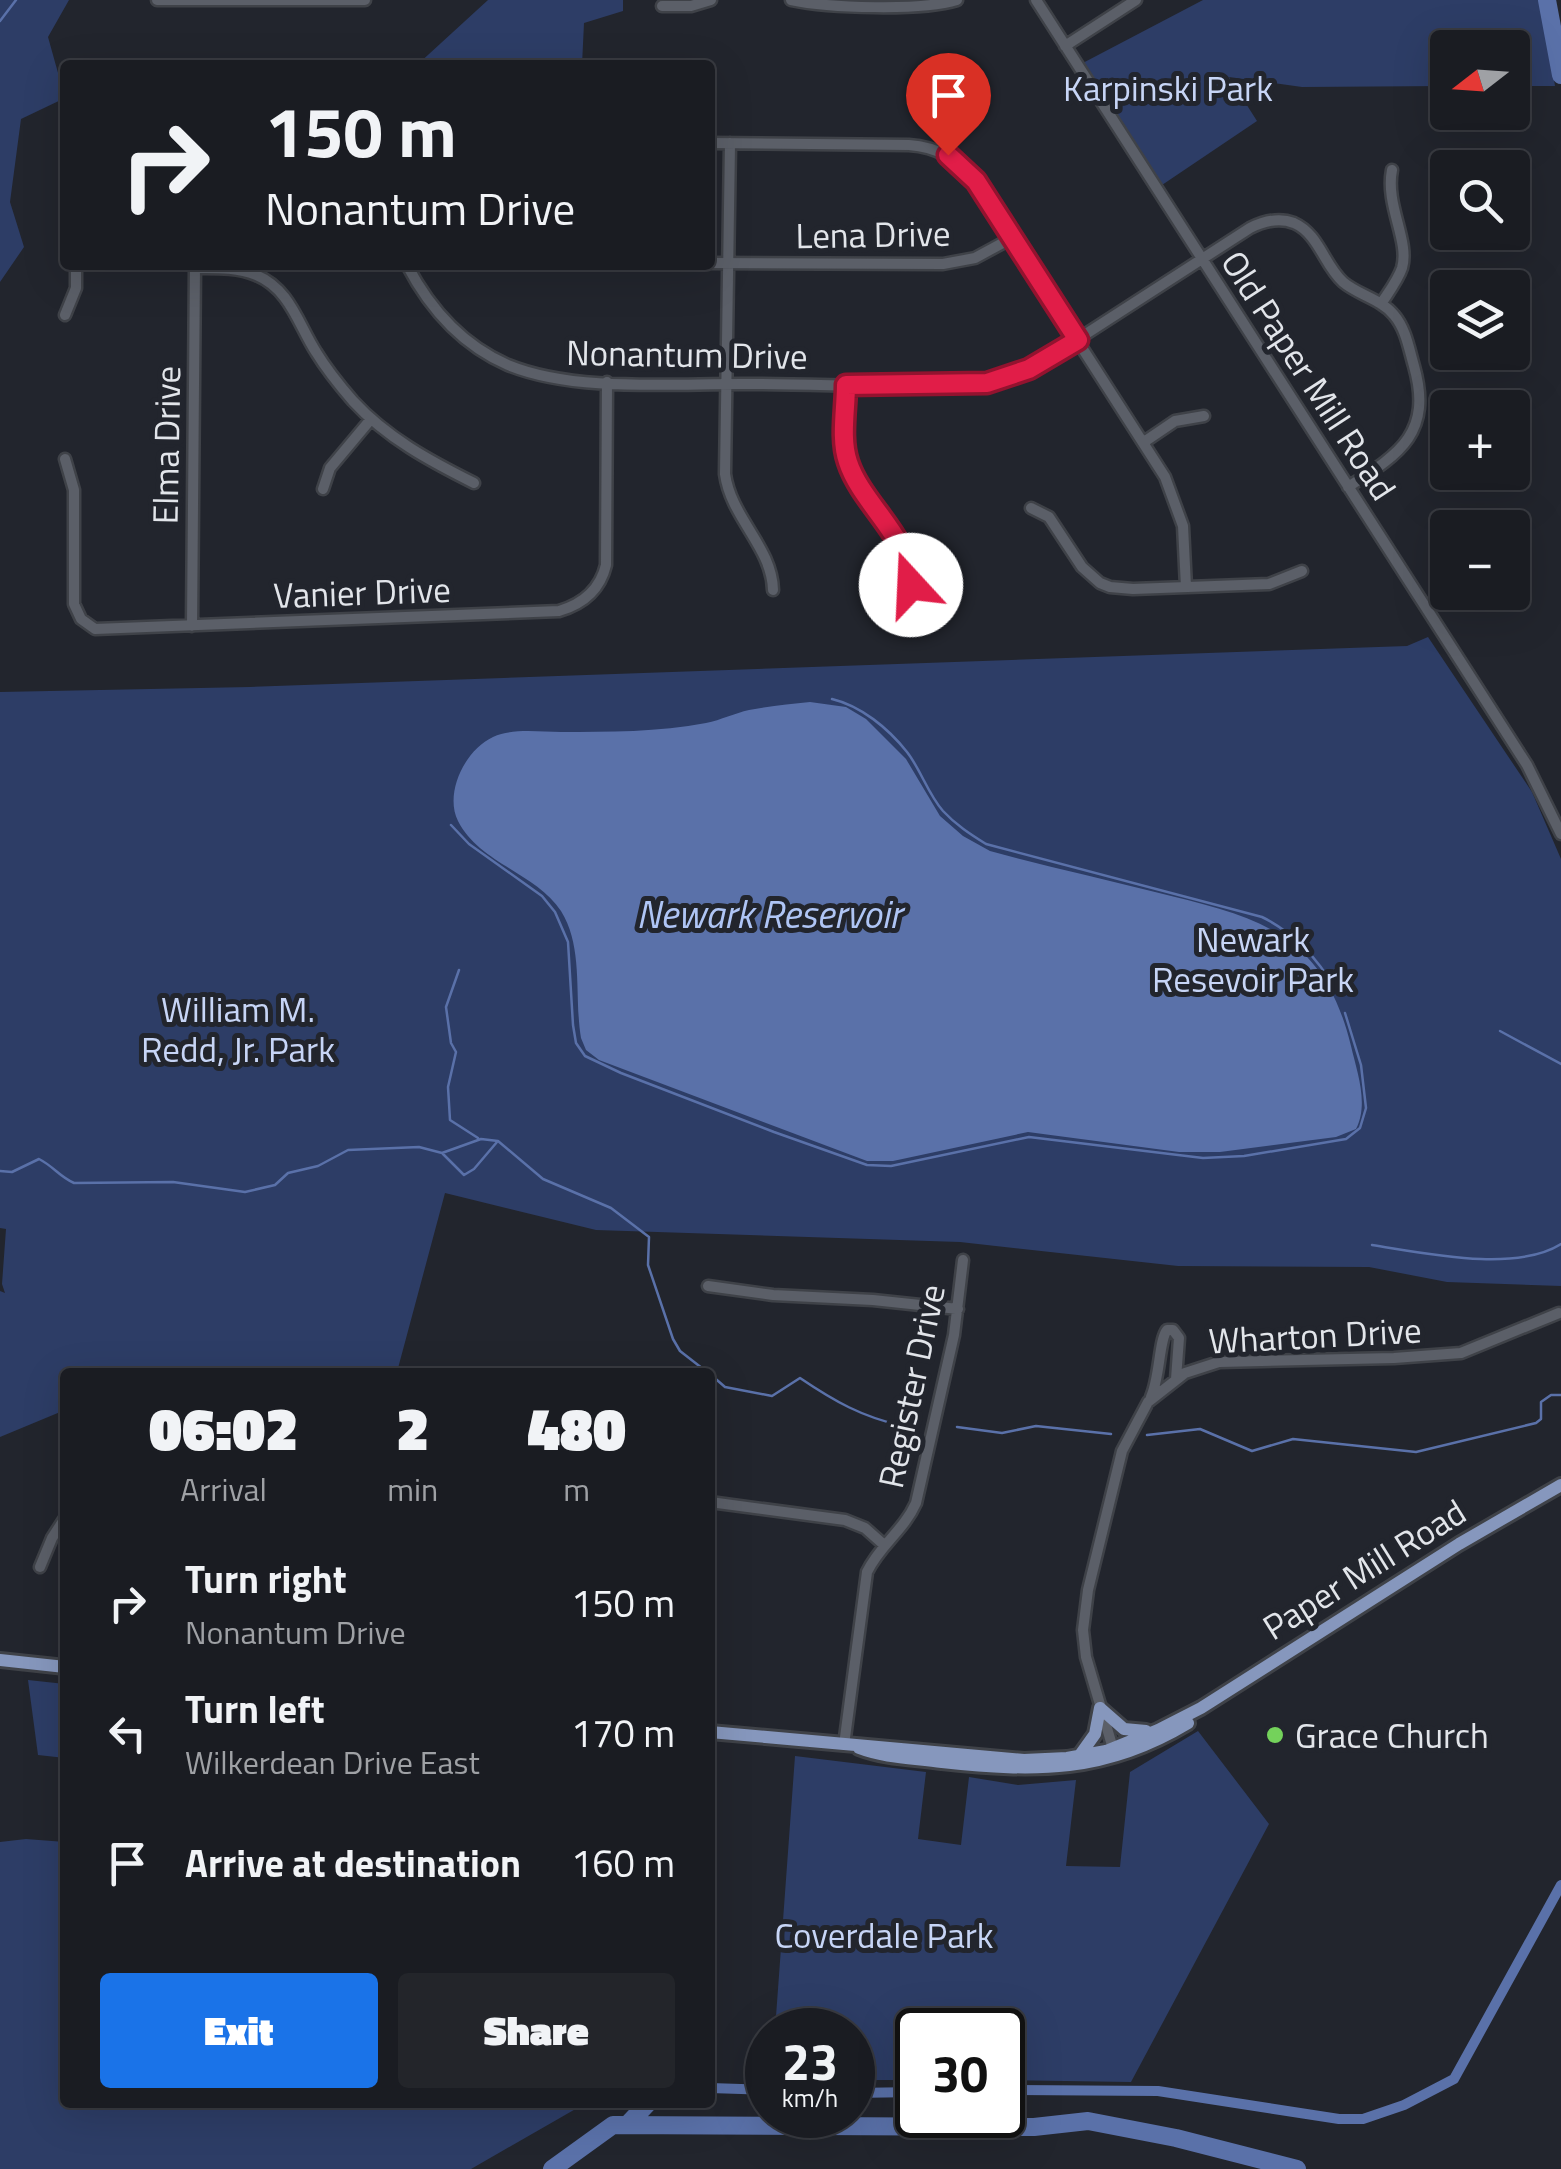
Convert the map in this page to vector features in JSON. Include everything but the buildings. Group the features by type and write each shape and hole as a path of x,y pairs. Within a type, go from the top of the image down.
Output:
{"main road":[{"name":"Paper Mill Road","path":"715,1732 1024,1760 1114,1753 1201,1708 1459,1544 1561,1485"},
{"path":"0,1660 60,1666"},
{"path":"1100,1708 1124,1729 1158,1730"},
{"path":"1078,1756 1096,1734 1100,1708"},
{"name":"Paper Mill Road","path":"850,1746 875,1754 1024,1769 1068,1768 1162,1738 1196,1718 1201,1708"}],"street":[{"path":"157,0 365,0"},
{"path":"662,6 698,5 711,0"},
{"path":"791,0 820,5 875,2 922,6 957,0"},
{"name":"Old Paper Mill Road","path":"1036,0 1528,765 1561,834"},
{"path":"1064,46 1136,0"},
{"path":"715,143 909,145 948,155 967,171 1144,442 1179,509 1186,587"},
{"path":"730,144 727,487 734,508 768,562 773,590"},
{"path":"1348,487 1399,452 1412,434 1419,412 1420,389 1404,331 1392,312 1381,304 1403,266 1390,201 1392,170"},
{"name":"Nonantum Drive","path":"410,270 432,307 487,354 542,377 607,382 987,383 1029,369 1267,221 1289,221 1299,226 1314,240 1338,278 1381,304"},
{"name":"Lena Drive","path":"715,263 954,264 989,252 1012,238"},
{"path":"65,315 76,288 76,270"},
{"name":"Elma Drive","path":"192,626 196,270"},
{"path":"234,270 278,288 330,374 371,419 430,461 474,483"},
{"name":"Vanier Drive","path":"65,459 74,490 73,595 81,620 104,630 547,612 579,604 594,592 606,565 607,382"},
{"path":"846,385 844,445 849,466 907,559 911,585"},
{"path":"1144,442 1175,421 1204,416"},
{"path":"323,490 330,468 371,419"},
{"path":"1031,508 1048,518 1082,568 1100,583 1120,589 1269,584 1302,572"},
{"name":"Register Drive","path":"850,1746 864,1584 884,1544 904,1525 916,1503 958,1309 964,1260"},
{"path":"708,1286 773,1296 873,1300 958,1309"},
{"name":"Wharton Drive","path":"1114,1753 1083,1630 1088,1590 1122,1450 1148,1402 1176,1379 1219,1362 1460,1353 1558,1313"},
{"path":"1148,1402 1159,1379 1162,1338 1167,1330 1173,1330 1178,1338 1176,1379"},
{"path":"715,1503 844,1520 864,1528 884,1544"},
{"path":"40,1566 60,1526"}],"green space":[{"path":"0,0 69,0 48,37 60,80 60,100 21,119 10,202 24,247 0,282"},
{"path":"488,0 623,0 623,11 584,23 582,60 422,60"},
{"name":"Karpinski Park","path":"1203,0 1542,0 1555,86 1530,86 1530,30 1430,30 1430,86 1302,87 1229,77 1257,121 1162,185 1079,65"},
{"name":"Newark Resevoir Park","path":"1428,637 1532,792 1561,859 1561,1286 1447,1282 1369,1267 1178,1266 960,1242 596,1230 445,1193 398,1368 60,1368 60,1412 0,1437 0,1291 5,1293 2,1284 6,1229 0,1228 0,692 250,687 1407,646"},
{"path":"28,1680 60,1683 60,1757 38,1755"},
{"name":"Coverdale Park","path":"1198,1731 1269,1824 1131,2082 1025,2080 1025,2008 895,2008 895,2080 875,2080 875,2008 777,2008 795,1756 926,1772 918,1839 961,1845 969,1777 1018,1785 1076,1780 1066,1866 1120,1867 1130,1772"},
{"path":"0,1842 60,1842 60,2108 577,2108 471,2169 0,2169"}],"water":[{"name":"Newark Reservoir","path":"810,702 846,707 866,719 906,759 940,816 963,836 990,851 1225,910 1281,935 1304,953 1339,1007 1361,1088 1362,1109 1356,1129 1336,1137 1220,1152 1179,1152 1028,1132 893,1161 867,1161 599,1060 586,1050 579,1022 576,957 568,925 550,898 479,847 458,821 454,798 466,762 483,743 509,732 670,728 706,723 749,710"}],"waterway":[{"path":"0,21 16,0"},
{"path":"1547,0 1561,75"},
{"path":"832,699 873,719 891,735 912,759 943,811 986,844 1262,917 1303,947 1334,988"},
{"path":"451,825 469,844 542,896 555,912 568,942 573,1025 576,1043 585,1056 867,1165 891,1166 1029,1137 1203,1158 1244,1156 1346,1139 1360,1128 1366,1108 1361,1065 1345,1013"},
{"path":"459,970 446,1007 456,1052 448,1087 450,1120 478,1138"},
{"path":"1500,1031 1561,1064"},
{"path":"0,1171 12,1172 39,1159 74,1183 173,1182 245,1192 275,1185 288,1173 318,1166 348,1150 419,1147 442,1153 481,1139 498,1141 543,1179 611,1208 649,1237 648,1265 673,1339 680,1351 702,1368"},
{"path":"443,1154 464,1175 497,1142"},
{"path":"1372,1245 1495,1259 1542,1253 1561,1244"},
{"path":"715,1378 725,1387 772,1396 800,1378 849,1407 903,1426"},
{"path":"1147,1435 1200,1429 1252,1451 1293,1439 1416,1452 1536,1423 1541,1419 1541,1402 1551,1395 1561,1395"},
{"path":"957,1427 1002,1433 1036,1426 1111,1434"},
{"path":"1025,2090 1158,2091 1339,2119 1363,2119 1404,2105 1454,2079 1561,1885"},
{"path":"715,2088 745,2089"},
{"path":"875,2093 895,2092"},
{"path":"628,2124 643,2108"},
{"path":"552,2169 613,2125 1034,2127 1088,2121 1176,2138 1297,2169"}],"place":[{"name":"Grace Church","path":"1275,1735"}],"route":[{"path":"911,585 907,559 849,466 844,445 846,385 987,383 1029,369 1078,340 976,181 948,155"}],"park label":[{"name":"William M. Redd, Jr. Park","path":"238,1029"}]}
